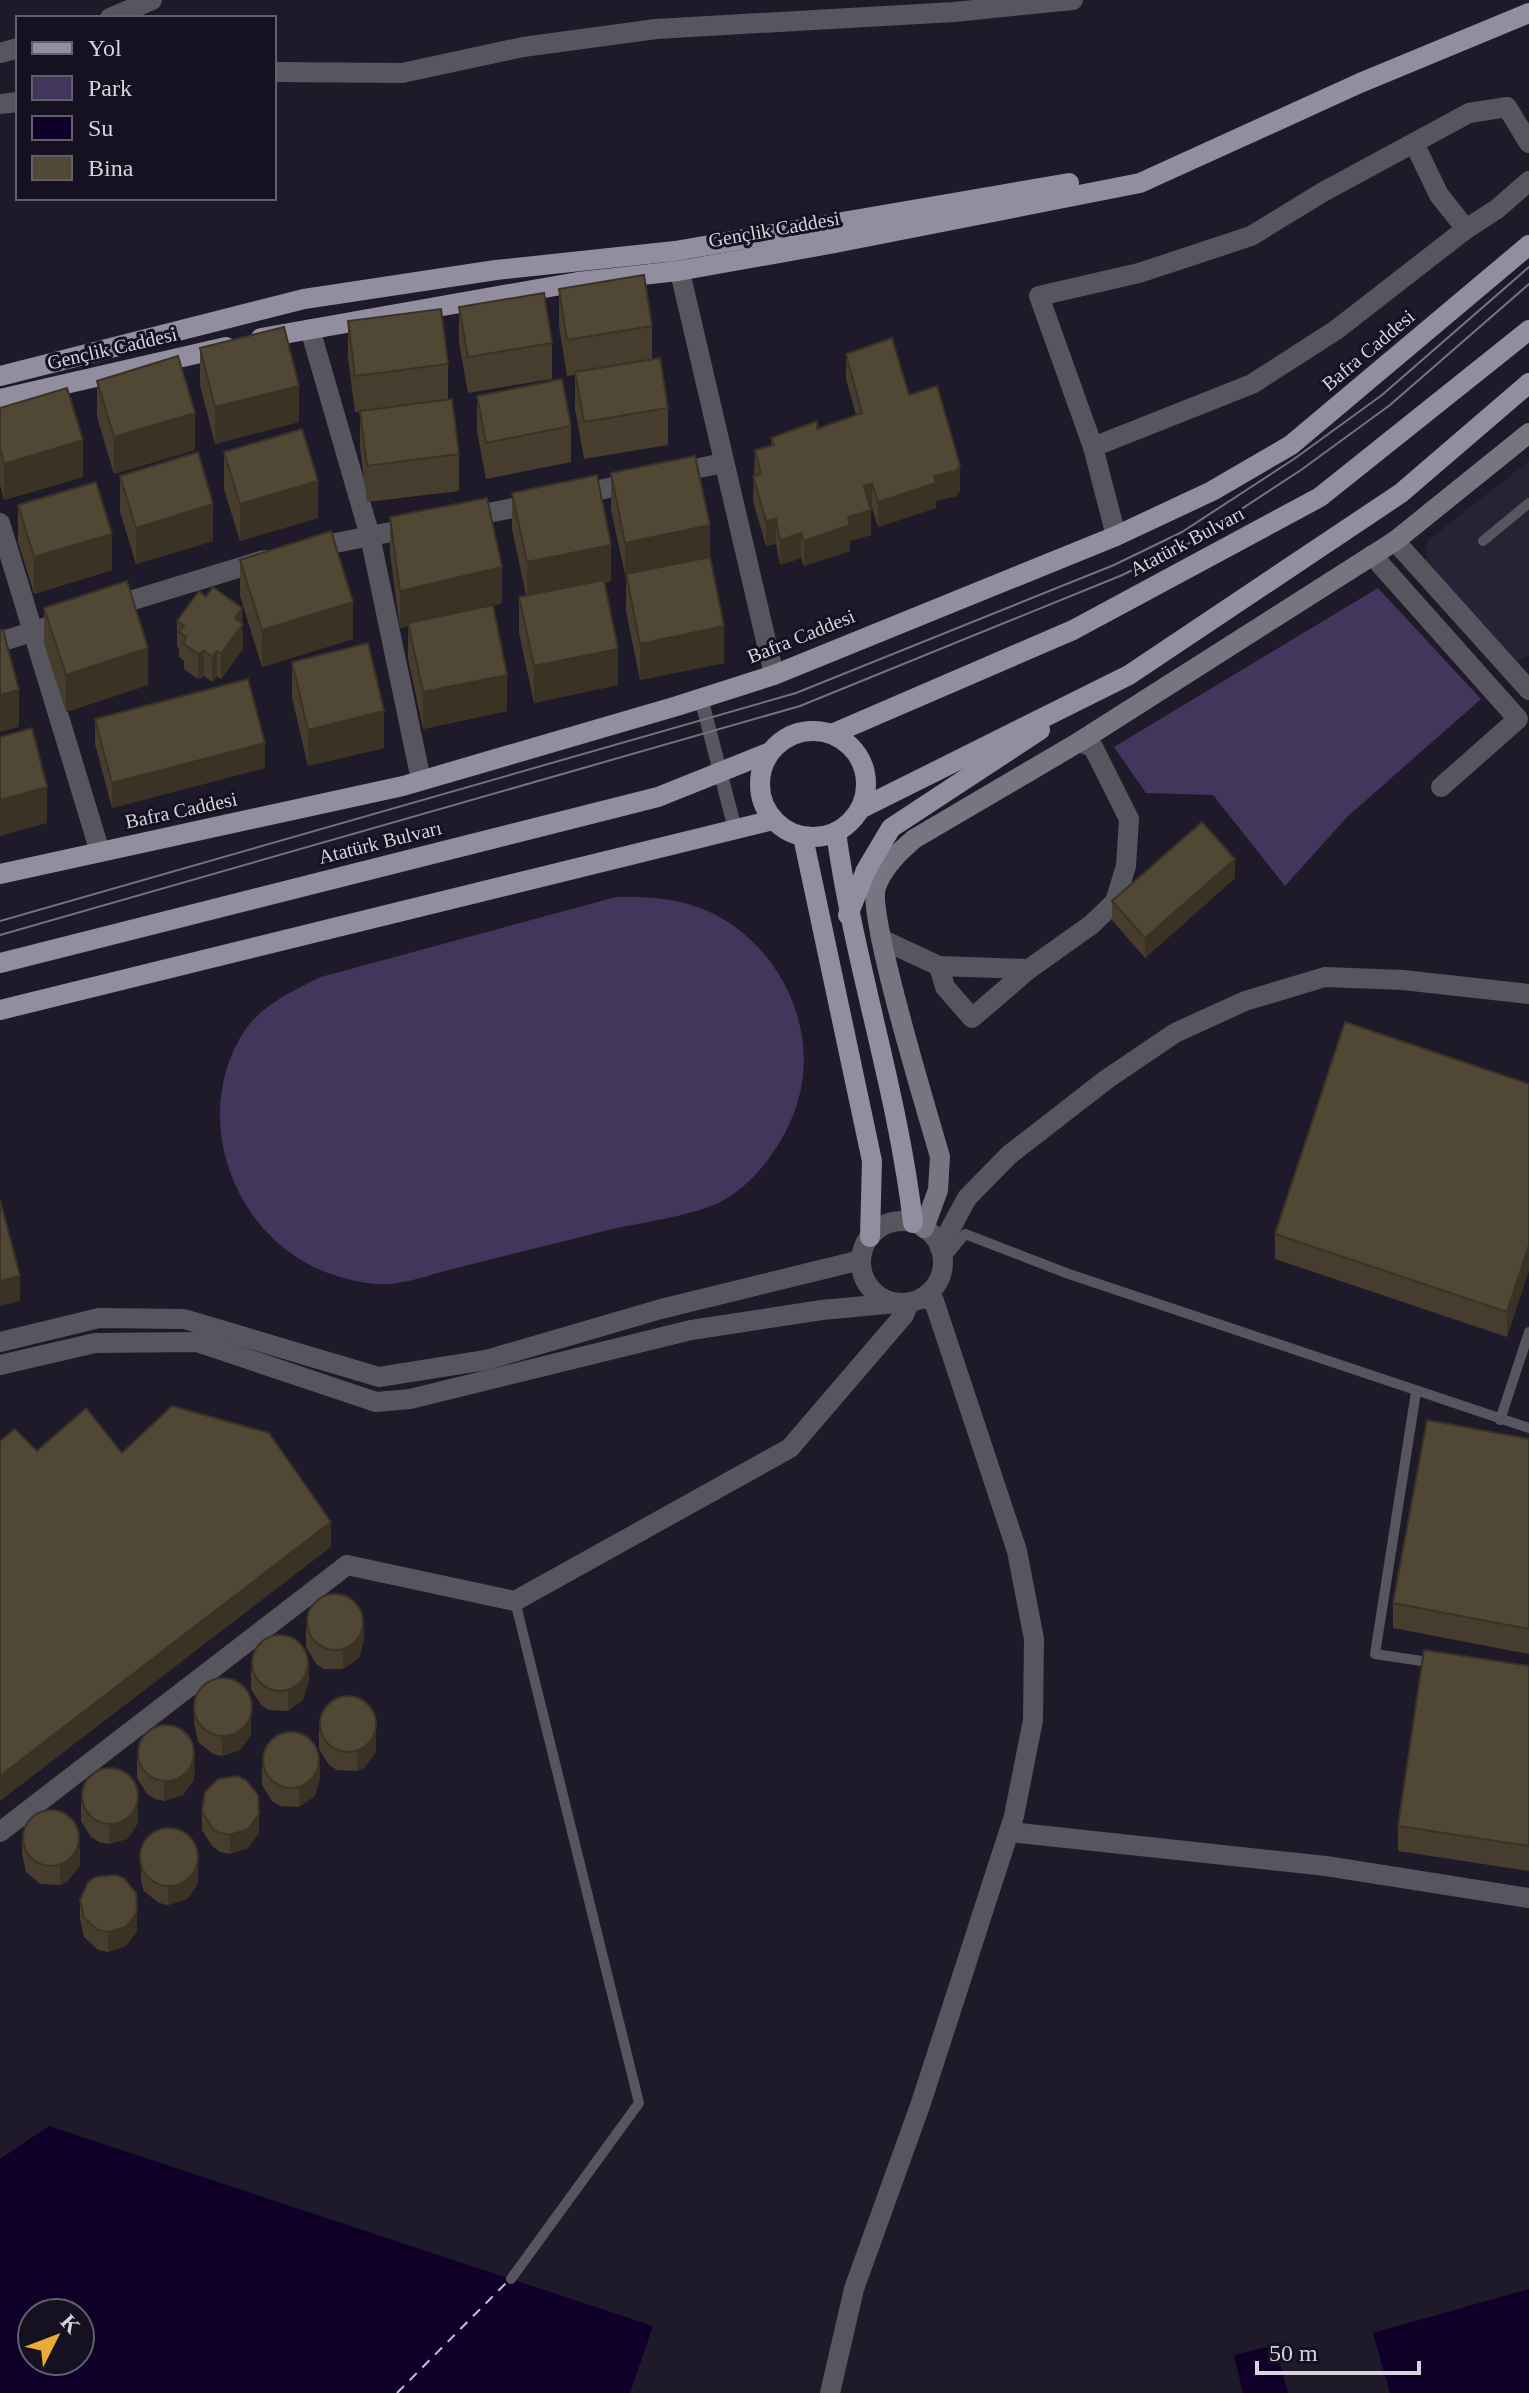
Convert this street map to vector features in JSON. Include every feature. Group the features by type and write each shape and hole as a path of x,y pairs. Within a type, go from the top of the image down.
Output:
{"main road":[{"name":"Gençlik Caddesi","path":"0,399 310,329 578,282 1133,172 1285,102 1529,2"},
{"name":"Gençlik Caddesi","path":"0,376 304,299 496,270 677,261 1140,183 1360,83 1529,13"},
{"name":"Bafra Caddesi","path":"0,874 421,780 701,698 774,675 1116,536 1212,491 1291,445 1529,245"},
{"name":"Atatürk Bulvarı","path":"0,963 658,797 768,753 780,741 797,732 815,730 832,734 1073,630 1320,497 1529,330"},
{"path":"848,915 866,870 891,828 968,774 1129,675 1401,493 1529,383"},
{"path":"918,1225 938,1190 940,1157 881,939 875,889 894,857 914,839 1079,742 1395,541 1529,433"},
{"path":"768,753 761,769 759,787 763,804 773,820 786,831 803,837 836,832 860,809 1129,675"},
{"path":"832,734 848,743 862,765 866,792 860,809"},
{"path":"0,1010 773,820"},
{"path":"836,832 848,915 918,1225"},
{"path":"803,837 872,1161 870,1237"}],"street":[{"path":"115,16 152,0"},
{"path":"276,72 402,73 523,47 656,29 954,12 1073,0"},
{"path":"1116,536 1093,447 1039,296 1139,273 1251,236 1469,113 1507,107 1529,143"},
{"path":"1414,143 1439,195 1466,229"},
{"path":"1093,447 1252,384 1336,330 1466,229 1497,209 1529,181"},
{"path":"677,261 774,675"},
{"path":"310,329 370,536 421,780"},
{"path":"0,642 282,554 723,463"},
{"path":"0,523 100,852"},
{"path":"1395,541 1529,690"},
{"path":"1372,555 1523,714 1441,787"},
{"path":"701,698 735,829"},
{"path":"939,966 945,987 972,1018 1029,969 1091,925 1115,902 1126,866 1129,819 1093,747 1079,742"},
{"path":"881,939 939,966 1029,969"},
{"path":"942,1254 918,1225 889,1223 870,1237 861,1260 862,1272 875,1293 909,1301 933,1289 942,1254 967,1198 1009,1155 1107,1079 1175,1033 1245,1001 1325,977 1403,980 1529,994"},
{"path":"0,1342 99,1318 184,1319 379,1377 486,1360 661,1309 861,1260"},
{"path":"0,1832 347,1565 515,1601 790,1448 904,1315 909,1301"},
{"path":"0,1365 95,1343 197,1342 376,1402 410,1399 691,1330 822,1310 934,1301 1017,1551 1034,1639 1033,1720 1010,1832 921,2103 854,2289 830,2393"},
{"path":"1010,1832 1326,1866 1529,1898"}],"lane":[{"path":"1483,541 1529,503"},
{"path":"942,1254 965,1234 1066,1273 1529,1428"},
{"path":"1500,1420 1529,1332"},
{"path":"1416,1392 1375,1654 1452,1666"},
{"path":"511,2279 639,2103 515,1601"}],"shaded area":[{"path":"1529,461 1529,656 1513,663 1426,560 1427,541"}],"green space":[{"path":"1378,588 1481,699 1347,817 1285,886 1213,795 1146,793 1114,747"},
{"path":"616,897 667,900 713,914 740,930 762,952 780,977 794,1005 802,1035 804,1066 794,1112 779,1143 758,1172 732,1195 694,1212 390,1284 350,1280 328,1273 295,1256 267,1233 245,1204 230,1171 221,1136 221,1099 228,1064 245,1030 260,1013 279,999 321,977"}],"water":[{"path":"49,2126 653,2326 630,2393 0,2393 0,2159"},
{"path":"1529,2289 1529,2393 1390,2393 1373,2333"},
{"path":"1275,2345 1288,2393 1243,2393 1234,2355"}],"building":[{"path":"644,275 652,326 567,340 559,289"},
{"path":"544,293 552,343 468,357 459,307"},
{"path":"441,309 448,364 355,376 348,321"},
{"path":"284,327 299,386 215,407 200,348"},
{"path":"892,338 909,395 937,386 960,465 956,471 934,476 936,483 878,502 872,483 864,486 871,510 848,517 850,525 804,541 801,533 780,540 776,519 766,521 753,476 761,474 755,450 774,445 771,438 817,421 817,429 862,413 846,354"},
{"path":"178,356 195,413 114,437 97,381"},
{"path":"660,358 668,408 584,422 575,372"},
{"path":"562,379 571,426 486,443 477,396"},
{"path":"67,388 83,440 4,464 0,448 0,408"},
{"path":"452,399 459,454 367,466 360,411"},
{"path":"302,429 318,481 240,504 224,452"},
{"path":"198,452 213,504 136,528 120,476"},
{"path":"695,456 710,525 625,543 611,473"},
{"path":"597,475 611,545 527,562 512,493"},
{"path":"96,482 112,534 34,557 18,505"},
{"path":"487,498 502,567 400,591 390,517"},
{"path":"331,531 353,602 262,630 240,560"},
{"path":"710,557 724,626 640,644 626,574"},
{"path":"604,580 618,649 534,666 519,597"},
{"path":"127,581 148,648 66,675 44,608"},
{"path":"213,587 242,608 235,618 243,624 221,654 217,651 212,657 204,651 198,654 184,644 186,637 179,632 184,626 177,621 199,591 206,597"},
{"path":"493,605 507,675 423,692 408,623"},
{"path":"0,630 3,630 19,690 0,695"},
{"path":"368,643 384,711 308,730 292,662"},
{"path":"248,679 265,743 112,783 95,719"},
{"path":"32,728 47,787 0,800 0,737"},
{"path":"1202,822 1235,859 1145,938 1112,901"},
{"path":"1345,1022 1529,1084 1529,1245 1507,1312 1275,1234"},
{"path":"0,1200 20,1276 0,1281"},
{"path":"172,1406 269,1433 331,1522 0,1776 0,1441 15,1429 37,1451 86,1408 122,1453"},
{"path":"1427,1420 1529,1439 1529,1629 1393,1603"},
{"path":"335,1594 355,1602 363,1622 355,1642 335,1650 315,1642 307,1622 315,1602"},
{"path":"280,1635 300,1643 308,1663 300,1683 280,1691 260,1683 252,1663 260,1643"},
{"path":"1424,1650 1529,1666 1529,1846 1398,1826"},
{"path":"223,1678 243,1687 252,1707 243,1727 223,1736 203,1727 194,1707 203,1687"},
{"path":"348,1696 368,1704 376,1724 368,1744 348,1752 328,1744 320,1724 328,1704"},
{"path":"166,1725 186,1733 194,1753 186,1773 166,1781 146,1773 138,1753 146,1733"},
{"path":"291,1732 311,1740 319,1760 311,1780 291,1788 271,1780 263,1760 271,1740"},
{"path":"110,1768 130,1776 138,1796 130,1816 110,1824 90,1816 82,1796 90,1776"},
{"path":"237,1776 246,1780 258,1795 259,1814 248,1829 230,1835 220,1833 212,1828 202,1811 205,1792 218,1779"},
{"path":"51,1810 71,1818 79,1838 71,1858 51,1866 31,1858 23,1838 31,1818"},
{"path":"169,1828 189,1837 198,1857 189,1877 169,1886 149,1877 140,1857 149,1837"},
{"path":"115,1875 124,1878 136,1893 137,1912 126,1927 108,1932 98,1930 84,1918 80,1900 88,1882 96,1877"}],"ferry route":[{"path":"397,2393 507,2282"}],"tram line":[{"path":"0,921 796,693 1114,565 1182,532 1294,459 1382,395 1529,267"},
{"path":"0,935 800,706 1120,576 1188,544 1301,470 1390,405 1529,284"}]}
